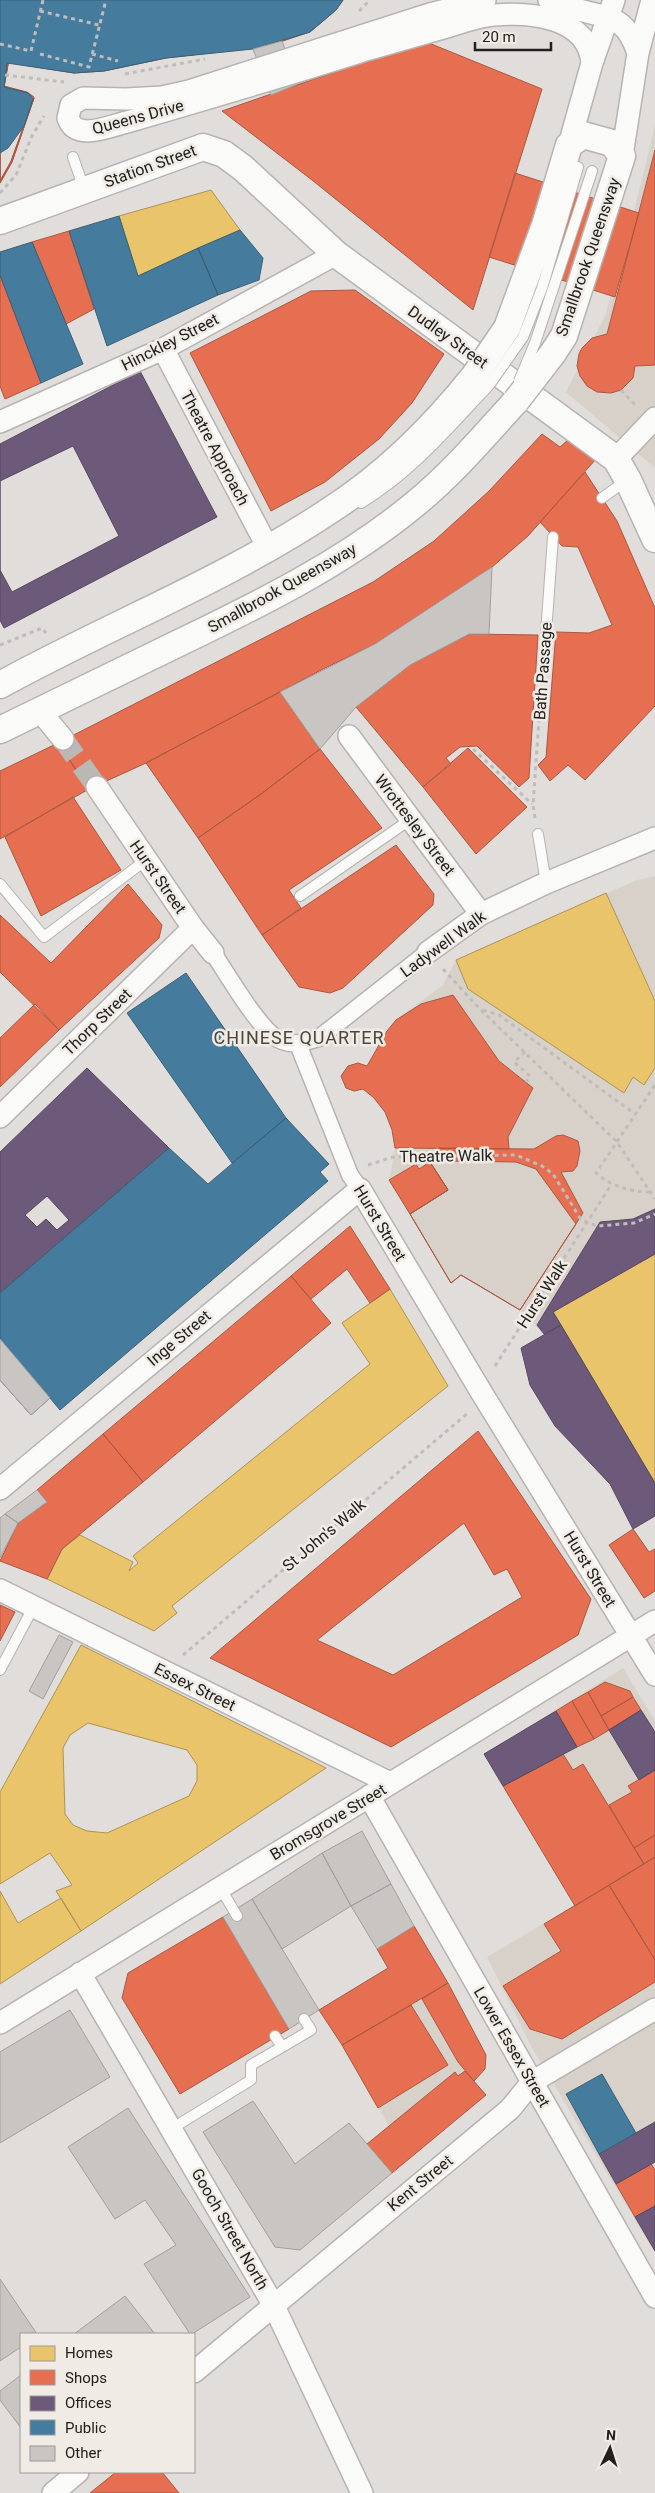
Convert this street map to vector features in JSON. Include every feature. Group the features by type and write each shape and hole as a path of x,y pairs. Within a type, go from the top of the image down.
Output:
{"street":[{"name":"Queens Drive","path":"485,0 430,14 189,91 162,97 135,99 83,98 71,105 68,118 73,127 81,131 127,122 400,40 493,15 521,14 556,21 576,31 585,42 591,54 592,63"},
{"path":"549,0 585,12 611,8"},
{"name":"Smallbrook Queensway","path":"0,730 83,692 287,589 360,545 416,503 475,445 512,399 544,348 564,336 622,156 638,53 652,0"},
{"path":"574,156 592,63 611,8"},
{"path":"611,8 633,39 638,53"},
{"path":"64,739 40,711 3,677 268,548 332,509 384,471 459,394 482,379 515,332 545,226 583,136 612,143 622,156"},
{"name":"Station Street","path":"1,219 203,147 224,154 237,163 286,208"},
{"name":"Dudley Street","path":"286,208 336,254 587,447 622,469"},
{"name":"Hinckley Street","path":"0,422 163,348 336,254"},
{"name":"Theatre Approach","path":"163,348 268,548"},
{"path":"653,532 622,469 655,418"},
{"name":"Wrottesley Street","path":"349,736 481,914"},
{"name":"Hurst Street","path":"97,788 263,1027 280,1041 298,1044 354,1181 630,1636 655,1674"},
{"name":"Ladywell Walk","path":"298,1044 319,1038 428,952 481,914 546,883 655,838"},
{"name":"Thorp Street","path":"0,1117 193,928"},
{"name":"Inge Street","path":"0,1488 354,1181"},
{"name":"Essex Street","path":"0,1590 390,1784"},
{"name":"Bromsgrove Street","path":"0,2023 655,1621"},
{"name":"Lower Essex Street","path":"369,1796 655,2297"},
{"name":"Gooch Street North","path":"80,1973 273,2304 362,2493"},
{"name":"Kent Street","path":"195,2371 273,2304 510,2109 532,2082 655,2009"},
{"path":"53,2493 77,2473"}],"lane":[{"path":"73,157 84,190"},
{"path":"544,348 592,171"},
{"path":"268,548 324,526 377,494 421,458 482,379"},
{"path":"602,498 622,469"},
{"name":"Bath Passage","path":"546,634 553,537"},
{"path":"300,896 411,819"},
{"path":"538,834 546,883"},
{"path":"0,884 44,937 146,860"},
{"path":"0,1670 34,1606"},
{"path":"220,1887 238,1916"},
{"path":"171,2129 251,2080 251,2065 311,2030 304,2020"},
{"path":"275,2036 282,2047"}],"path":[{"path":"0,44 31,51 43,0"},
{"path":"40,54 89,67 106,0"},
{"path":"357,12 364,8 370,0"},
{"path":"40,11 99,26"},
{"path":"92,54 118,61"},
{"path":"115,75 212,58"},
{"path":"6,75 66,82 61,90"},
{"path":"0,193 16,175 32,136 47,113"},
{"name":"Bath Passage","path":"473,749 533,805 546,634"},
{"path":"428,952 480,1008 617,1142 655,1199"},
{"path":"480,1008 499,1015 636,1114"},
{"path":"525,1052 514,1062 530,1076 526,1082"},
{"path":"650,1192 631,1191 611,1185 596,1173 655,1085"},
{"name":"Theatre Walk","path":"354,1181 393,1157 516,1155 542,1166 554,1174 580,1218 588,1223"},
{"name":"Hurst Walk","path":"495,1366 611,1185"},
{"path":"588,1223 598,1226 634,1223 655,1214"},
{"name":"St John's Walk","path":"163,1672 486,1398"}],"shaded area":[{"path":"655,126 655,468 566,392 605,316 628,236"},
{"path":"655,876 655,1254 561,1325 544,1334 520,1310 461,1275 451,1283 389,1180 395,1148 392,1130 385,1112 374,1098 363,1089 354,1091 346,1088 341,1076 348,1066 358,1063 367,1066 387,1031 396,1020 443,985 456,960 637,880"},
{"path":"623,1668 655,1721 655,2253 531,2046 487,1957 575,1905 484,1754"},
{"path":"448,1983 486,2055 485,2069 474,2081 466,2071 458,2076 454,2072 389,2126 342,2045"}],"building: Homes":[{"path":"211,190 240,230 138,276 119,216"},
{"path":"606,893 655,1001 655,1068 644,1085 633,1077 624,1093 468,989 456,960"},
{"path":"655,1254 655,1483 553,1312"},
{"path":"390,1289 448,1386 172,1606 177,1613 154,1631 47,1579 62,1549 80,1535 133,1562 129,1571 138,1563 133,1556 370,1364 342,1323"},
{"path":"81,1645 326,1768 81,1931 56,1891 72,1885 50,1853 0,1884 0,1792","holes":["88,1723 187,1750 197,1765 197,1781 189,1796 107,1833 87,1831 73,1825 65,1814 63,1748 70,1735"]},
{"path":"0,1891 18,1923 61,1898 81,1931 0,1984"}],"building: Shops":[{"path":"0,0 343,0 336,10 310,32 268,46 166,58 104,71 74,73 0,61"},
{"path":"0,0 19,0 4,87 27,93 34,98 11,162 0,182"},
{"path":"0,0 20,0 4,87 28,93 34,98 12,162 0,183"},
{"path":"0,0 19,0 4,86 27,92 34,97 11,161 0,181"},
{"path":"424,41 542,89 473,310 312,180 222,111"},
{"path":"0,61 7,63 4,87 28,93 34,98 12,162 0,183"},
{"path":"655,150 655,365 635,366 633,378 621,390 611,393 597,392 587,386 580,376 577,366 579,354 592,338 607,334"},
{"path":"515,173 639,213 615,297 489,257"},
{"path":"69,231 94,309 66,324 32,242"},
{"path":"0,275 41,383 5,399 0,386"},
{"path":"355,290 444,354 412,403 379,439 325,482 271,511 190,353 311,291"},
{"path":"542,434 560,447 568,440 596,459 528,536 492,567 375,644 323,669 146,763 89,789 58,743 373,582 434,541 489,491"},
{"path":"585,472 617,521 655,608 655,706 585,780 568,765 550,781 538,765 546,757 556,632 589,633 612,625 578,547 562,546 540,522"},
{"path":"469,634 538,635 529,778 519,787 477,746 460,747 446,758 451,764 423,787 356,707 410,665"},
{"path":"280,692 320,749 261,794 198,838 146,763"},
{"path":"58,743 89,789 0,839 0,771"},
{"path":"468,748 527,807 476,854 423,787"},
{"path":"320,749 382,828 289,890 301,908 262,935 198,838 261,794"},
{"path":"73,797 121,870 41,916 5,837"},
{"path":"396,845 434,894 433,905 343,988 330,993 299,987 262,935"},
{"path":"128,884 162,925 159,938 59,1030 0,972 0,915 51,963"},
{"path":"453,995 499,1061 533,1088 508,1137 509,1149 395,1148 392,1130 385,1112 374,1098 363,1089 354,1091 346,1088 341,1076 348,1066 358,1063 367,1066 387,1031 396,1020 421,1004"},
{"path":"35,1004 59,1030 0,1087 0,1038"},
{"path":"563,1135 578,1141 580,1151 577,1166 573,1171 561,1172 583,1213 520,1310 461,1275 451,1283 410,1214 448,1190 430,1162 441,1161 439,1148 534,1149 556,1136"},
{"path":"430,1162 516,1162 536,1169 576,1224 520,1310 461,1275 451,1283 410,1214 448,1190"},
{"path":"430,1162 448,1190 410,1214 389,1180 416,1164 419,1169"},
{"path":"350,1226 390,1289 370,1303 347,1269 311,1299 291,1276"},
{"path":"291,1276 331,1323 143,1482 103,1434"},
{"path":"478,1431 591,1599 578,1635 391,1747 210,1658","holes":["464,1523 494,1575 507,1569 522,1597 393,1675 317,1640"]},
{"path":"103,1434 143,1482 62,1549 47,1579 0,1561 18,1523 47,1502 37,1490"},
{"path":"633,1529 649,1552 655,1549 655,1591 644,1598 609,1545"},
{"path":"0,1605 15,1612 0,1641"},
{"path":"605,1682 630,1691 633,1697 601,1716 588,1692"},
{"path":"588,1692 609,1730 594,1739 572,1701"},
{"path":"633,1697 641,1710 609,1730 601,1716"},
{"path":"572,1701 594,1739 577,1747 556,1711"},
{"path":"563,1754 573,1770 583,1764 644,1864 575,1906 503,1786"},
{"path":"655,1770 655,1835 634,1848 609,1805 632,1792 628,1786"},
{"path":"655,1835 655,1857 644,1864 634,1848"},
{"path":"655,1857 655,1960 609,1885"},
{"path":"609,1885 655,1960 655,1982 562,2039 530,2029 503,1986 561,1951 544,1924"},
{"path":"223,1917 289,2029 180,2094 122,1998 128,1973"},
{"path":"414,1926 448,1983 342,2045 319,2010 388,1968 377,1949"},
{"path":"448,1983 486,2055 485,2069 474,2081 458,2062 422,1999"},
{"path":"411,2005 448,2065 378,2108 342,2045"},
{"path":"465,2071 486,2095 392,2173 367,2144 455,2072 458,2076"},
{"path":"651,2164 655,2170 655,2206 635,2217 616,2184"},
{"path":"115,2473 163,2473 179,2493 90,2493"}],"building: Offices":[{"path":"140,371 217,517 4,628 0,620 0,444"},
{"path":"73,446 119,536 12,592 0,570 0,481"},
{"path":"87,1068 169,1148 0,1293 0,1152","holes":["47,1196 69,1220 57,1230 46,1219 37,1227 25,1215"]},
{"path":"655,1209 655,1254 553,1312 561,1325 544,1334 537,1325 600,1222 633,1219"},
{"path":"561,1325 655,1483 655,1516 633,1529 610,1484 555,1426 530,1385 521,1348"},
{"path":"641,1710 655,1732 655,1770 639,1780 609,1730"},
{"path":"556,1711 577,1747 503,1786 484,1754"},
{"path":"655,2122 655,2162 616,2184 599,2154"},
{"path":"655,2206 655,2251 635,2217"}],"building: Public":[{"path":"0,0 343,0 336,10 310,32 253,49 166,58 104,71 74,73 7,63 4,87 28,93 33,99 24,126 8,148 0,153"},
{"path":"119,216 138,276 198,248 218,295 107,346 69,231"},
{"path":"240,230 263,258 259,280 218,295 198,248"},
{"path":"32,242 83,364 41,383 0,275 0,252"},
{"path":"186,973 286,1118 232,1163 127,1013"},
{"path":"286,1118 329,1164 320,1172 328,1181 60,1410 50,1398 31,1415 0,1380 0,1293 169,1148 208,1184"},
{"path":"602,2074 636,2133 599,2154 566,2094"}],"building: Other":[{"path":"282,41 298,84 271,95 253,49"},
{"path":"492,567 489,634 469,634 410,665 356,707 320,749 280,692 375,644"},
{"path":"0,1339 50,1398 31,1415 0,1380"},
{"path":"37,1490 47,1502 18,1523 5,1514"},
{"path":"5,1514 18,1523 0,1558 0,1518"},
{"path":"59,1635 73,1642 43,1699 29,1691"},
{"path":"362,1831 391,1884 351,1906 322,1853"},
{"path":"322,1853 351,1906 282,1949 252,1899"},
{"path":"391,1884 414,1926 377,1949 351,1906"},
{"path":"252,1899 319,2010 289,2029 223,1917"},
{"path":"70,2010 110,2077 0,2143 0,2052"},
{"path":"253,2101 295,2164 349,2123 392,2173 300,2250 275,2247 203,2132"},
{"path":"128,2108 250,2297 194,2333 189,2333 144,2264 176,2245 145,2200 115,2219 68,2147"},
{"path":"0,2279 36,2333 20,2333 20,2348 0,2361"},
{"path":"125,2296 154,2333 75,2333"},
{"path":"20,2376 20,2427 0,2400 0,2391"}],"tunnel":[{"path":"63,739 97,787"}],"district":[{"name":"CHINESE QUARTER","path":"299,1037"}]}
